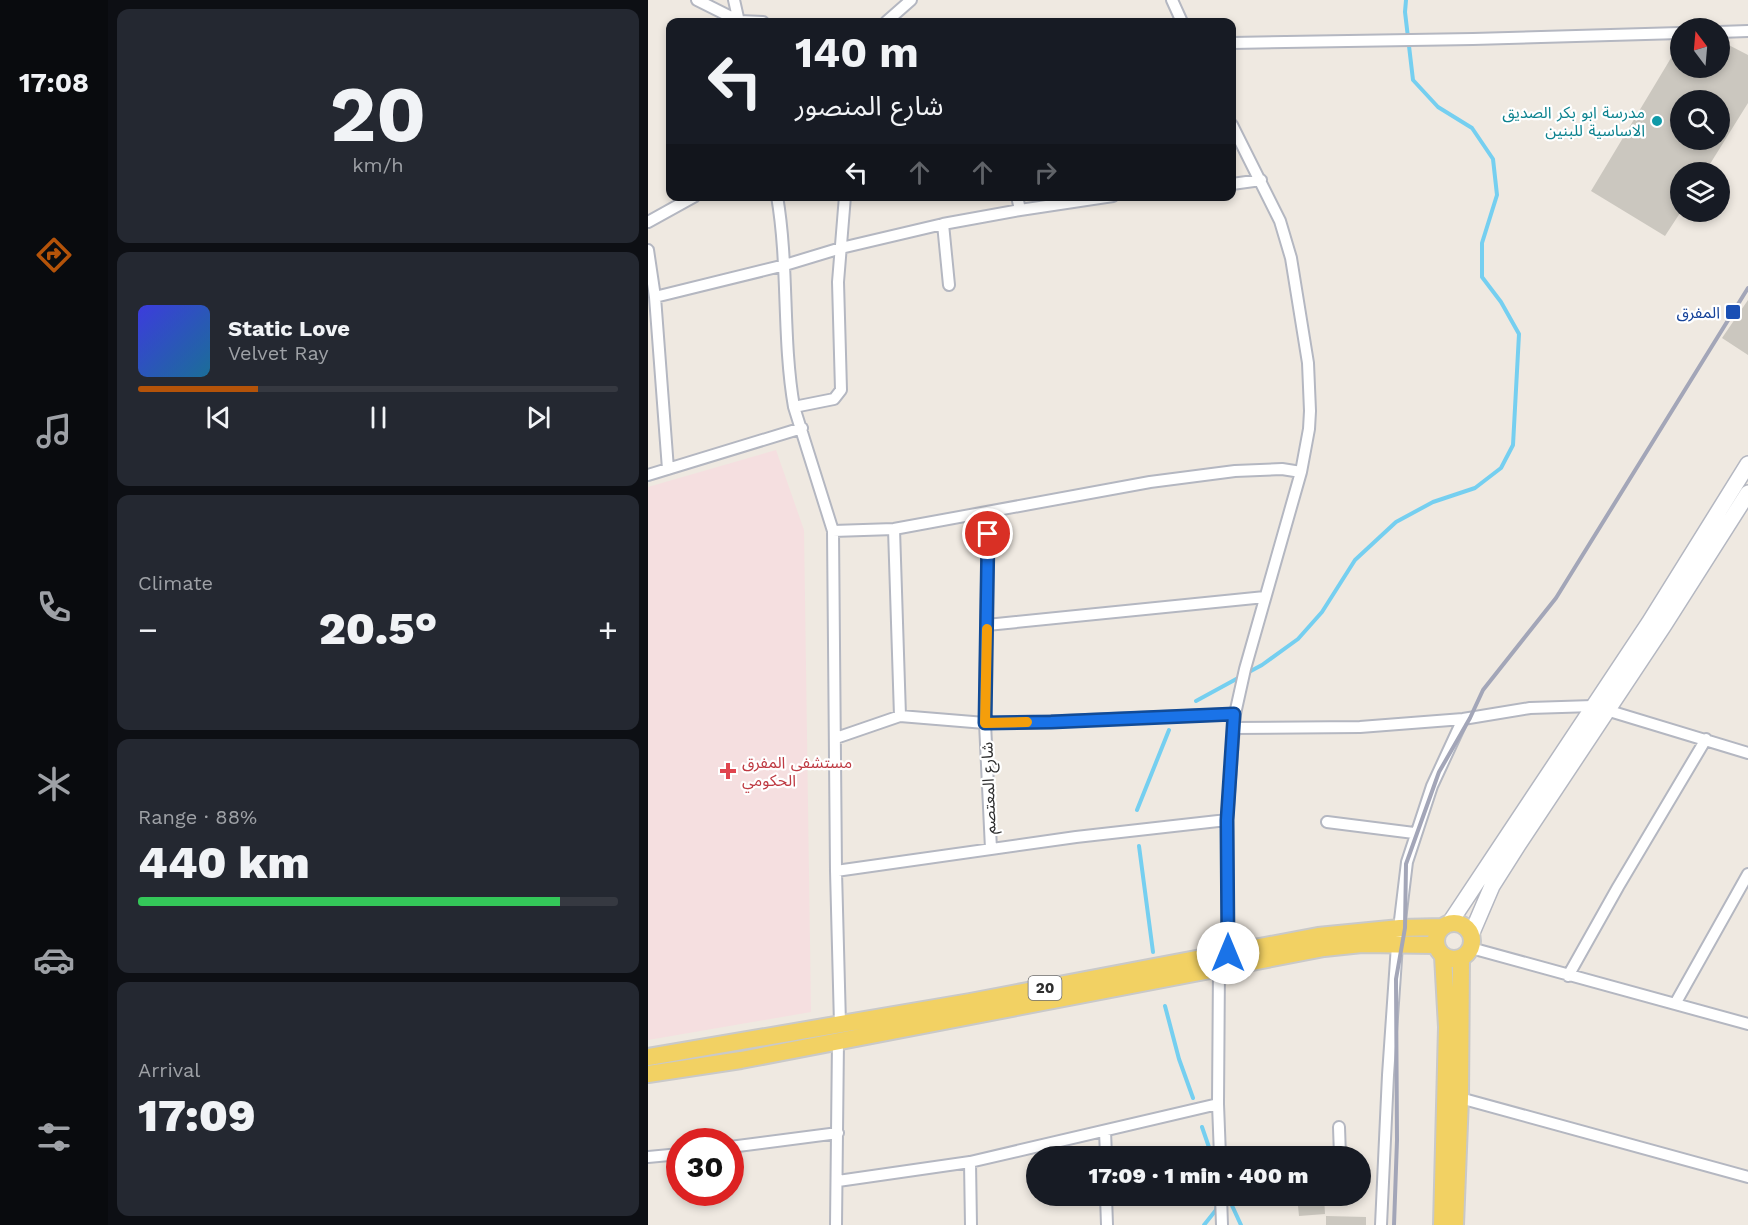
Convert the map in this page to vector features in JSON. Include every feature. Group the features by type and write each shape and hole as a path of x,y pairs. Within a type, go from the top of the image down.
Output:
{"main road":[{"path":"1455,1225 1468,947 1492,886 1649,623 1741,494 1748,464"},
{"path":"1442,1225 1447,1027 1436,935 1446,925 1600,707"},
{"name":"20","path":"648,1057 1224,961 1362,944 1397,945 1439,951 1452,960 1468,947 1462,925 1318,936 1224,961 838,1041 741,1060 648,1074"}],"street":[{"path":"697,0 731,18"},
{"path":"734,0 738,18"},
{"path":"891,18 911,0"},
{"path":"1172,0 1180,18"},
{"path":"1730,32 1748,31"},
{"path":"1236,43 1412,41 1670,33"},
{"path":"1220,1146 1218,1104 1227,820 1234,714 1301,472 1310,411 1304,336 1291,258 1281,221 1236,133"},
{"path":"1236,183 1261,180"},
{"path":"648,222 685,201"},
{"path":"778,201 785,265 794,407 833,531 836,871 840,1024"},
{"path":"794,407 834,399 841,390 838,282 845,201"},
{"path":"1018,201 1020,210"},
{"path":"655,297 943,224 1080,201"},
{"path":"943,224 949,285"},
{"path":"648,250 655,297 668,469"},
{"path":"648,475 802,428"},
{"path":"833,531 894,529 1150,483 1235,471 1282,469 1301,472"},
{"name":"شارع المعتصم","path":"988,512 985,723 991,849"},
{"path":"894,529 900,716"},
{"path":"987,625 1265,597"},
{"path":"1233,728 1360,727 1463,719 1530,708 1600,707 1748,753"},
{"path":"836,738 900,716 985,723 1234,714"},
{"path":"1381,1225 1397,945 1407,861 1414,833 1432,786 1463,719"},
{"path":"1569,976 1618,887 1706,739"},
{"path":"836,871 1094,835 1227,820"},
{"path":"1327,822 1414,833"},
{"path":"1675,1004 1748,874"},
{"path":"1468,947 1748,1024"},
{"path":"836,1225 838,1041"},
{"path":"1460,1098 1748,1178"},
{"path":"838,1181 970,1162 1218,1104"},
{"path":"1340,1127 1340,1146"},
{"path":"1105,1131 1106,1146"},
{"path":"744,1145 838,1133"},
{"path":"648,1157 666,1155"},
{"path":"970,1162 971,1225"},
{"path":"1106,1206 1107,1225"},
{"path":"1221,1206 1222,1225"}],"shaded area":[{"name":"مستشفى المفرق الحكومي","path":"776,450 804,530 811,1012 648,1040 648,487"}],"building":[{"name":"مدرسة ابو بكر الصديق الاساسية للبنين","path":"1730,46 1748,55 1748,103 1730,132 1730,90 1670,90 1670,150 1719,150 1711,162 1670,162 1670,222 1674,222 1665,236 1591,191 1670,60 1670,78 1730,78"},
{"path":"1748,300 1748,355 1722,338"},
{"path":"1298,1206 1325,1206 1325,1214 1299,1216"},
{"path":"1326,1216 1366,1217 1366,1225 1326,1225"}],"waterway":[{"path":"1247,673 1298,639 1322,612 1355,560 1396,522 1433,502 1475,488 1501,468 1513,445 1519,334 1501,302 1482,277 1482,243 1497,195 1493,159 1472,128 1438,107 1413,80 1405,12 1406,0"},
{"path":"1196,701 1240,677"},
{"path":"1137,810 1169,730"},
{"path":"1139,846 1153,952"},
{"path":"1165,1006 1179,1059 1193,1098"},
{"path":"1202,1127 1209,1146"},
{"path":"1204,1225 1217,1206"},
{"path":"1232,1206 1241,1225"}],"railway":[{"path":"1394,1225 1397,1140 1396,979 1405,928 1406,864 1439,772 1483,690 1556,598 1748,288"}],"slow traffic":[{"path":"987,629 985,723 1027,722"}],"place":[{"name":"مدرسة ابو بكر الصديق الاساسية للبنين","path":"1657,121"},
{"name":"المفرق","path":"1733,312"},
{"name":"مستشفى المفرق الحكومي","path":"728,771"}],"route":[{"path":"988,534 985,723 1234,714 1227,820 1228,953"}]}
